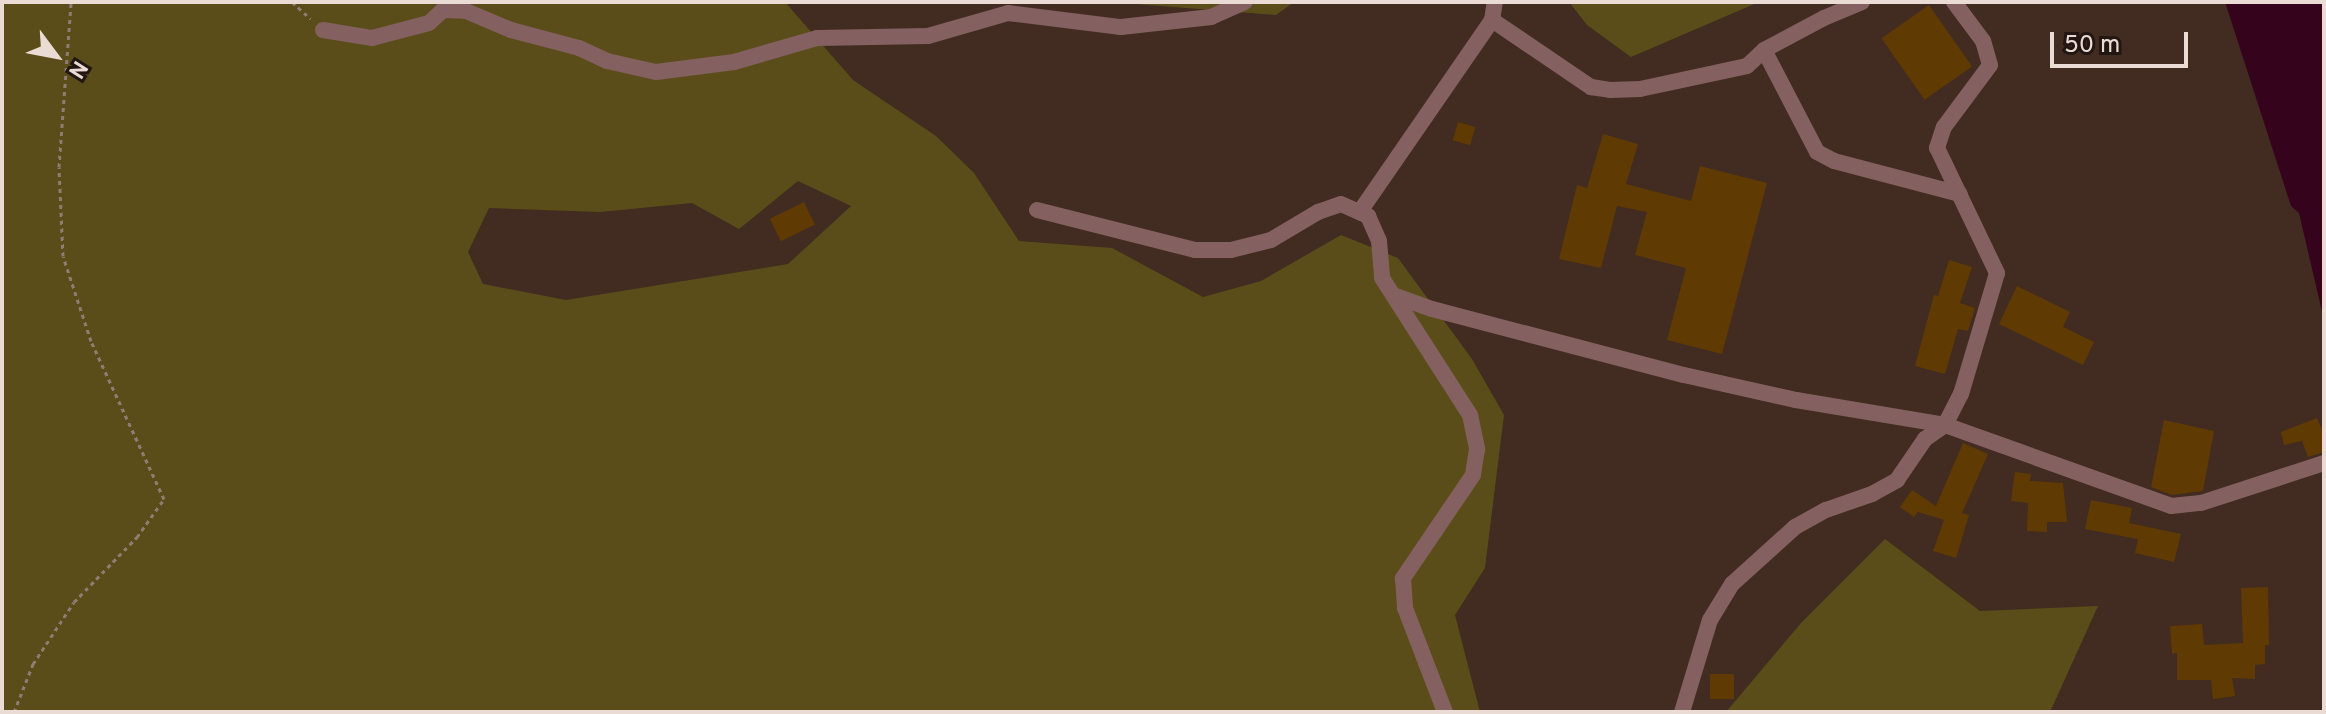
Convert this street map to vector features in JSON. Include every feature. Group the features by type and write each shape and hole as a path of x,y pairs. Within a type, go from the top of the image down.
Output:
{"street":[{"path":"323,30 372,38 429,23 443,10 466,11 511,30 579,48 607,61 656,72 734,62 817,38 928,36 1008,13 1121,27 1211,17 1245,2"},
{"path":"1361,210 1492,20 1495,2"},
{"path":"1492,20 1591,87 1640,89 1747,66 1764,50 1862,2"},
{"path":"1682,712 1710,620 1732,584 1795,527 1826,510 1872,494 1897,480 1925,439 1945,425 1961,394 1997,273 1937,148 1939,137 1990,65 1983,41 1954,2"},
{"path":"1764,50 1817,152 1834,161 1960,194"},
{"path":"1037,210 1195,250 1231,250 1271,240 1318,212 1341,204 1361,210 1368,216 1379,241 1382,278 1470,415 1477,449 1473,475 1403,578 1405,608 1445,712"},
{"path":"1396,296 1432,309 1684,375 1796,400 1945,425 2171,506 2201,503 2324,463"}],"path":[{"path":"14,712 33,664 74,602 137,537 164,499 91,341 63,256 59,167 71,2"},
{"path":"292,2 323,30"}],"shaded area":[{"path":"2,2 785,2 853,80 936,136 974,173 1019,241 1112,248 1203,297 1261,281 1341,235 1398,258 1472,359 1504,415 1485,568 1455,615 1480,712 2,712","holes":["798,181 851,206 788,264 566,300 483,284 468,252 489,208 600,212 692,203 739,229"]},
{"path":"1110,2 1294,2 1276,15"},
{"path":"1569,2 1759,2 1631,57 1587,25"},
{"path":"2225,2 2324,2 2324,320 2299,213 2291,206"},
{"path":"1885,539 1980,611 2098,606 2050,712 1726,712 1801,623"}],"building":[{"path":"1929,5 1972,66 1925,100 1881,38"},
{"path":"1458,122 1475,127 1470,145 1453,140"},
{"path":"1603,134 1638,144 1626,184 1691,201 1700,166 1767,183 1722,354 1667,340 1686,268 1635,255 1647,212 1617,206 1601,268 1559,259 1577,185 1587,188"},
{"path":"804,202 815,224 781,241 770,219"},
{"path":"1949,260 1972,267 1960,303 1975,308 1968,331 1958,329 1945,374 1915,366 1934,295 1938,296"},
{"path":"2017,286 2070,312 2063,327 2094,342 2083,365 1999,324"},
{"path":"2317,418 2324,434 2324,452 2308,457 2302,441 2284,445 2281,432"},
{"path":"2164,420 2214,431 2203,491 2172,495 2151,487"},
{"path":"1963,443 1988,454 1962,513 1969,515 1956,558 1933,551 1944,520 1918,512 1914,517 1900,507 1912,490 1936,506"},
{"path":"2015,472 2031,474 2030,481 2063,483 2067,522 2047,522 2047,532 2027,531 2028,503 2011,501"},
{"path":"2091,500 2132,508 2129,523 2181,534 2174,562 2135,553 2138,539 2085,529"},
{"path":"2268,587 2269,645 2265,645 2265,664 2255,665 2255,679 2232,678 2235,696 2213,699 2211,680 2177,680 2177,653 2172,654 2170,626 2202,624 2204,645 2243,643 2241,588"},
{"path":"1710,674 1734,674 1734,699 1710,699"}]}
